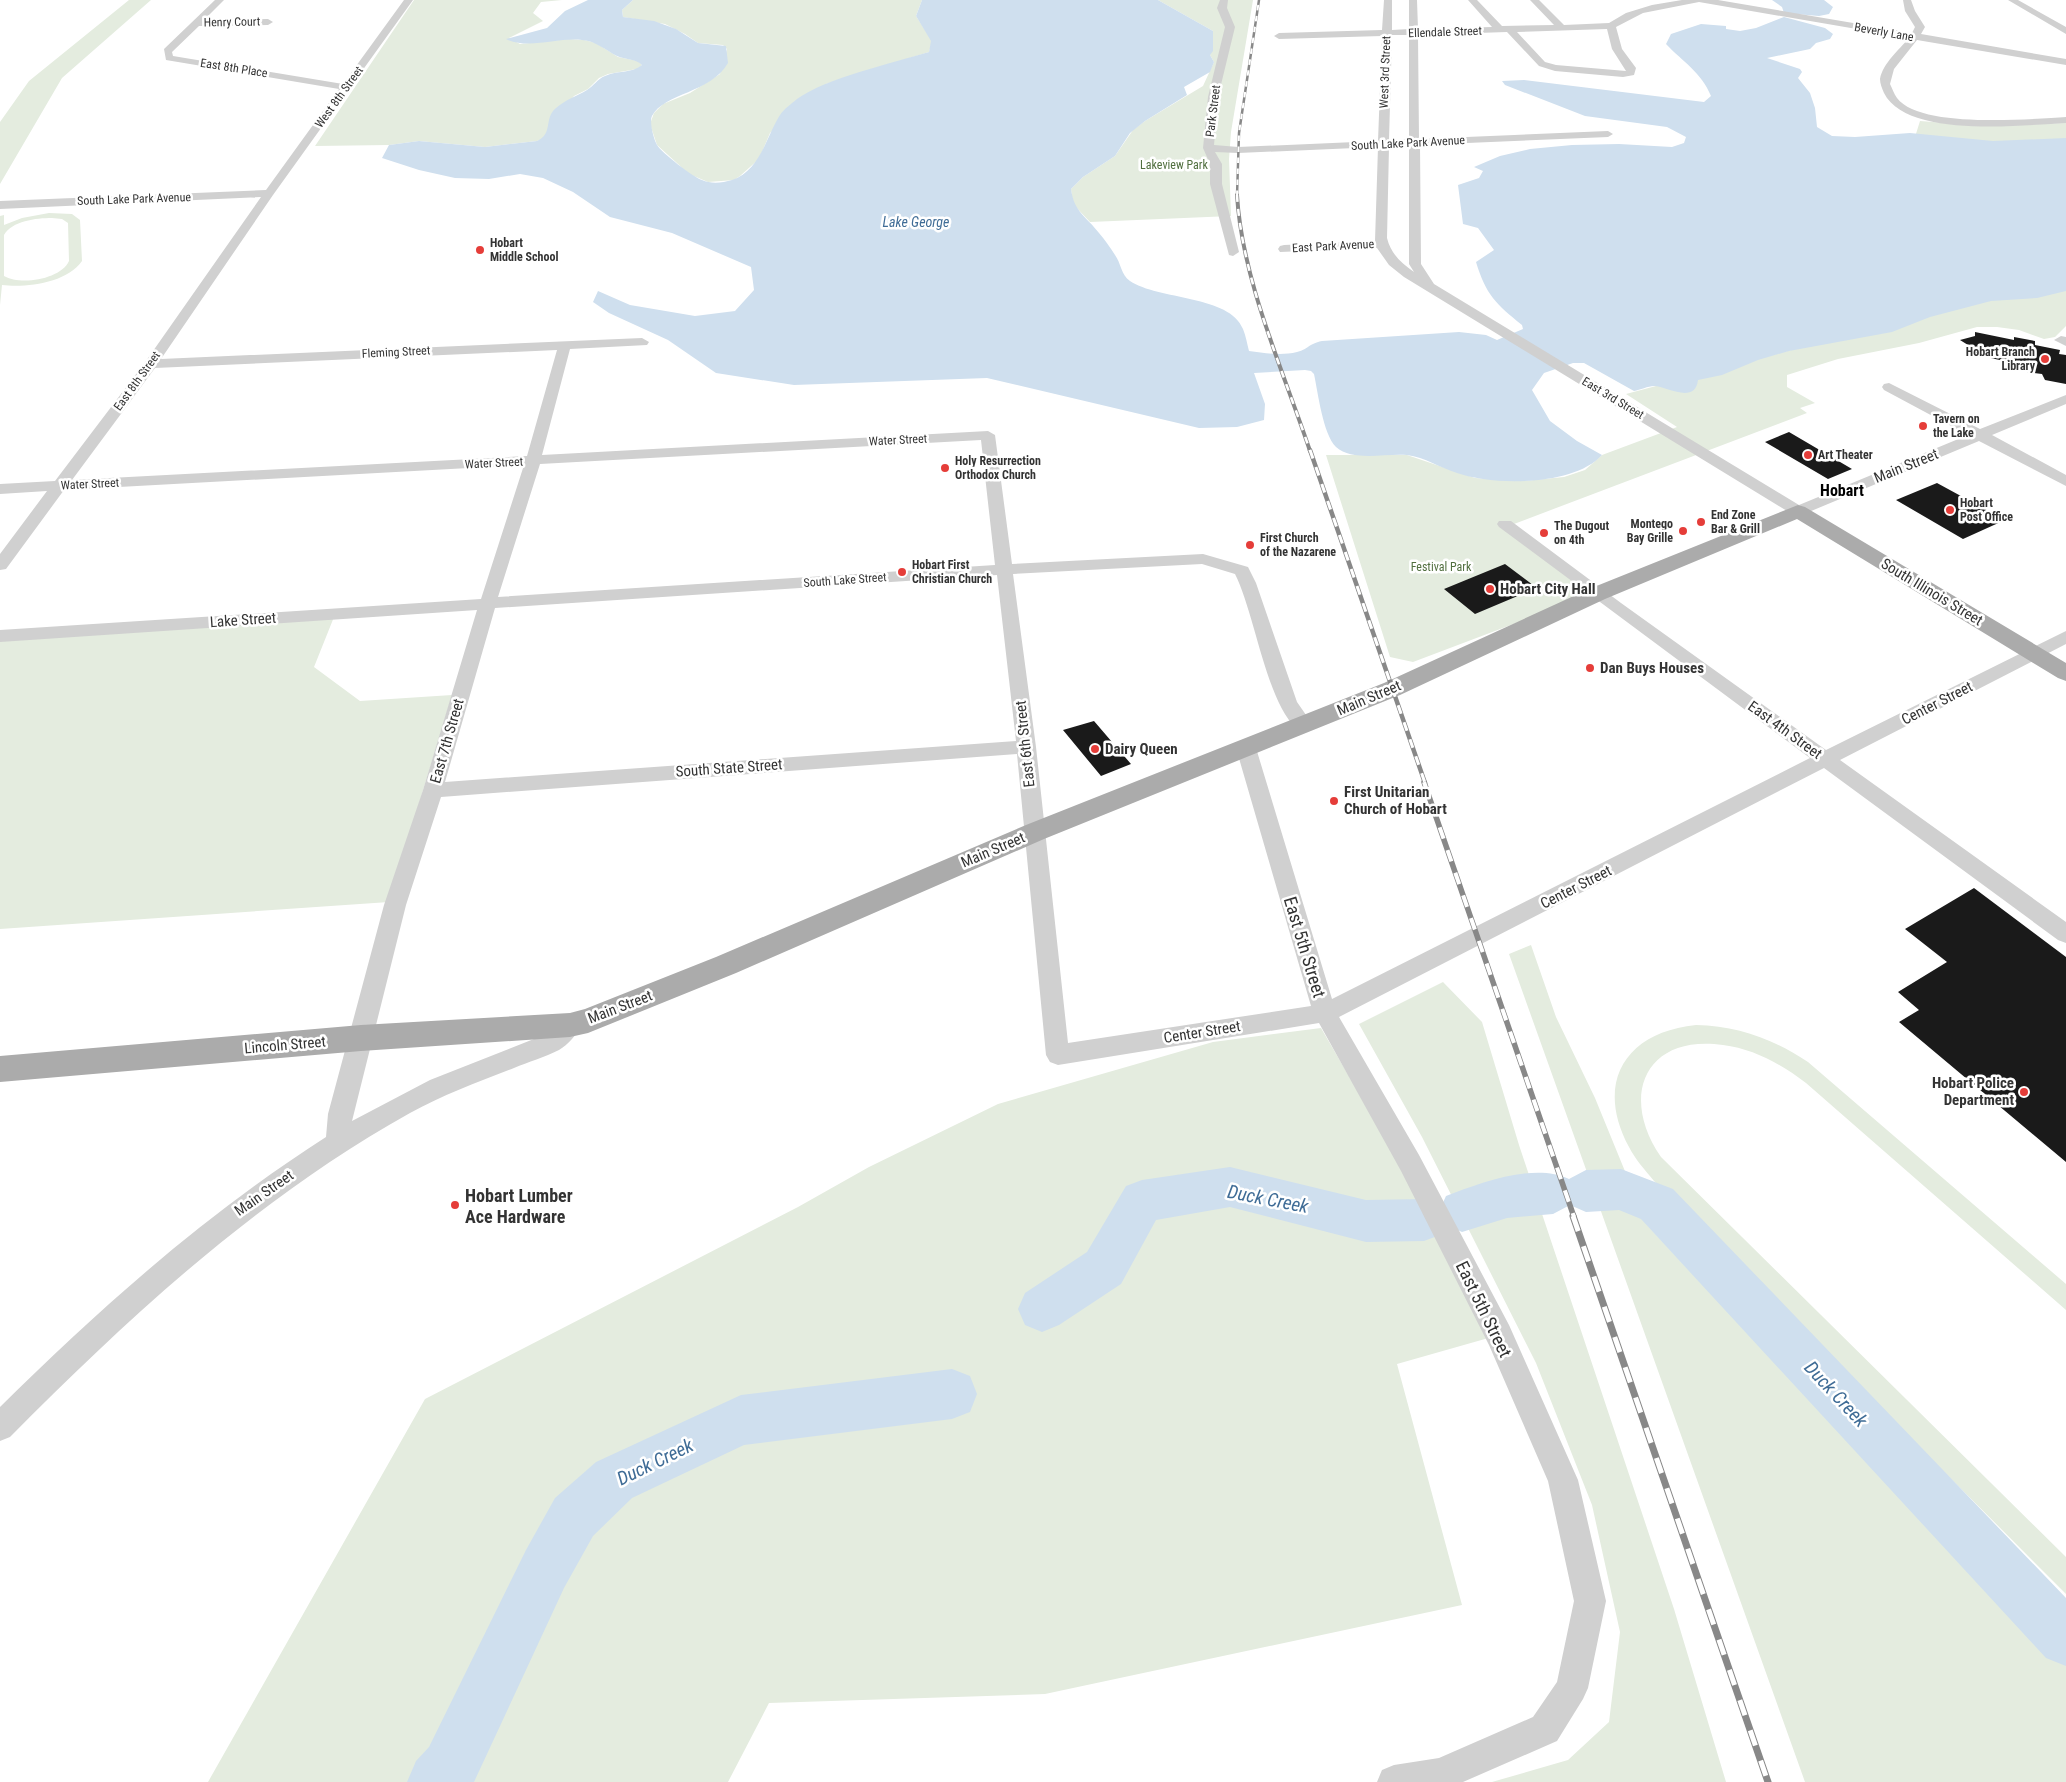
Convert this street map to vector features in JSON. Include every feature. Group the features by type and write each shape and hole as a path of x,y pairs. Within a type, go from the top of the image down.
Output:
{"main road":[{"name":"Main Street","path":"570,1025 588,1021 726,965 1035,832 1392,689 1598,594 1798,511"},
{"name":"South Illinois Street","path":"1798,511 2066,673"},
{"name":"Lincoln Street","path":"0,1069 360,1038 570,1025"}],"street":[{"path":"197,23 220,0"},
{"name":"West 8th Street","path":"269,193 409,0"},
{"name":"Park Street","path":"1224,0 1222,8 1230,27 1213,97 1208,148 1216,164 1216,184 1234,252"},
{"name":"West 3rd Street","path":"1382,144 1388,0"},
{"name":"West 3rd Street","path":"1413,0 1413,143"},
{"path":"1472,0 1542,64 1623,74 1630,73 1631,68 1619,55 1612,40 1611,26 1618,19 1633,13 1696,0"},
{"path":"1534,0 1561,27"},
{"name":"Beverly Lane","path":"1702,0 1916,38 2066,62"},
{"path":"1907,0 1910,11 1920,26 1916,38 1887,70 1885,84 1893,101 1912,113 1939,120 1981,123 2066,120"},
{"path":"2012,0 2066,31"},
{"path":"2050,22 2066,21"},
{"name":"Henry Court","path":"197,23 268,22"},
{"name":"East 8th Place","path":"197,23 167,51 169,58 346,87"},
{"name":"Ellendale Street","path":"1279,36 1611,26"},
{"name":"South Lake Park Avenue","path":"1208,148 1238,150 1608,134"},
{"name":"East 3rd Street","path":"1413,143 1415,264 1429,285"},
{"path":"1382,144 1382,244"},
{"name":"South Lake Park Avenue","path":"0,205 269,193"},
{"name":"East 8th Street","path":"0,565 58,485 151,364 269,193"},
{"name":"East 3rd Street","path":"1382,244 1393,262 1408,274 1429,285 1452,302 1798,511"},
{"name":"East Park Avenue","path":"1284,249 1382,244"},
{"name":"Fleming Street","path":"151,364 642,342"},
{"name":"East 7th Street","path":"338,1141 340,1114 395,905 432,790 510,528 533,461 565,344"},
{"path":"1889,387 2066,481"},
{"name":"Main Street","path":"1798,511 2066,399"},
{"name":"Water Street","path":"0,489 988,435"},
{"name":"East 6th Street","path":"988,435 1026,747 1058,1055"},
{"name":"East 4th Street","path":"1505,524 1598,594 2066,934"},
{"name":"South Lake Street","path":"487,604 1005,569 1203,559 1242,571 1248,582 1288,704 1304,725"},
{"name":"Lake Street","path":"0,636 487,604"},
{"name":"Center Street","path":"1058,1055 1325,1013 2066,637"},
{"name":"South State Street","path":"432,790 1026,747"},
{"name":"East 5th Street","path":"1246,748 1325,1013 1410,1163 1499,1336 1563,1480 1590,1601 1572,1688 1545,1729 1440,1775 1394,1782"},
{"name":"Main Street","path":"1,1426 177,1261 228,1218 338,1141 404,1104 552,1042 570,1025"}],"green space":[{"path":"129,0 151,0 62,78 0,184 0,122 29,81"},
{"path":"414,0 562,0 541,2 533,13 543,21 509,38 520,44 569,39 584,40 596,43 618,57 638,61 642,65 637,69 608,74 599,78 588,89 574,96 549,128 545,138 537,141 485,147 419,141 389,145 315,146"},
{"path":"633,0 922,0 916,16 932,41 929,52 826,84 770,133 759,159 740,176 734,180 708,182 689,174 657,145 650,124 654,113 663,104 690,93 720,74 727,49 723,45 698,43 665,24 623,17 622,10"},
{"name":"Lakeview Park","path":"1158,0 1253,0 1231,132 1229,159 1231,216 1090,222 1073,204 1071,189 1083,177 1115,156 1133,130 1203,86 1214,62 1210,55 1213,31"},
{"path":"1920,121 1985,126 2066,123 2066,142 1996,145 1915,137"},
{"path":"49,213 72,214 80,220 82,261 67,274 56,279 34,285 2,285 0,305 0,216 4,215 4,225 22,218","holes":["62,219 68,223 69,261 65,267 40,279 20,280 4,276 4,235 8,230 18,223 32,220"]},
{"name":"Festival Park","path":"2066,277 2066,326 2055,337 2044,339 2019,330 1977,327 1919,343 1838,359 1787,375 1787,387 1815,403 1800,408 1807,413 1506,527 1593,594 1413,662 1390,657 1326,455 1407,455 1475,478 1524,481 1564,477 1585,470 1602,455 1677,427 1626,394"},
{"path":"334,617 314,667 360,701 452,695 389,902 0,929 0,639"},
{"path":"1531,945 1556,1017 1595,1098 1647,1225 1893,1488 1922,1467 2066,1619 2066,1782 1805,1782 1509,954"},
{"path":"1443,982 1482,1022 1519,1145 1674,1609 1726,1782 1492,1782 1568,1760 1609,1722 1620,1632 1592,1505 1536,1363 1422,1137 1359,1024"},
{"path":"1696,1025 1726,1028 1755,1035 1782,1047 1808,1062 2066,1284 2066,1310 1806,1083 1767,1058 1734,1047 1696,1044 1675,1049 1658,1060 1647,1074 1642,1092 1642,1112 1648,1134 1661,1157 2066,1557 2066,1594 1654,1181 1634,1156 1619,1123 1615,1102 1616,1082 1623,1064 1635,1050 1651,1038 1672,1030"},
{"path":"1321,1028 1499,1335 1397,1364 1462,1605 1045,1694 769,1703 728,1782 208,1782 425,1399 798,1207 869,1167 998,1104 1213,1042"}],"water":[{"name":"Lake George","path":"588,0 633,0 622,10 623,17 654,21 676,29 698,43 726,46 728,63 720,73 711,81 658,108 651,119 653,135 660,149 698,178 717,183 742,176 749,169 756,161 780,115 797,99 825,84 929,52 931,41 916,16 922,0 1158,0 1213,31 1213,51 1210,55 1214,62 1210,72 1184,87 1187,95 1145,121 1130,133 1115,156 1083,177 1071,189 1073,197 1078,209 1111,249 1130,281 1158,292 1192,299 1224,310 1236,318 1243,329 1249,351 1285,354 1300,351 1322,341 1459,332 1486,335 1497,340 1523,329 1522,325 1493,298 1484,283 1476,262 1494,250 1478,228 1463,224 1458,185 1479,178 1483,171 1474,167 1500,156 1530,149 1572,145 1619,144 1672,147 1684,143 1686,137 1667,127 1585,116 1505,85 1502,81 1524,80 1704,102 1711,96 1697,74 1666,44 1671,34 1701,24 1726,26 1726,29 1740,31 1756,28 1784,17 1825,28 1833,34 1830,39 1816,43 1810,49 1767,58 1800,69 1802,72 1798,78 1810,93 1815,108 1817,127 1832,136 1855,137 1910,133 1993,141 2066,138 2066,291 2037,298 1991,301 1930,317 1892,332 1789,351 1758,360 1722,375 1698,380 1696,387 1686,393 1654,386 1634,391 1584,363 1573,363 1544,373 1532,390 1550,421 1577,441 1602,455 1589,465 1573,473 1533,481 1491,480 1473,477 1407,455 1360,456 1343,452 1331,441 1328,433 1314,374 1311,371 1305,370 1254,373 1265,404 1264,420 1237,427 1199,428 987,378 794,385 716,373 668,340 609,313 593,302 598,291 630,305 695,316 735,311 754,290 751,267 672,233 610,217 573,192 543,178 520,174 489,179 455,178 419,170 382,158 389,145 419,141 485,147 537,141 545,134 552,112 560,105 587,90 602,77 633,70 642,65 636,61 617,56 587,41 524,43 506,39 547,28 565,11"},
{"path":"1772,0 1824,0 1833,7 1829,14 1819,16 1784,13 1782,7"}],"building":[{"name":"Hobart Branch Library","path":"1975,332 2014,340 2014,337 2035,341 2035,345 2060,350 2059,354 2066,355 2066,384 2045,380 2042,374 2020,371 2019,364 1976,355 1976,350 1960,340 1975,336"},
{"name":"Art Theater","path":"1789,432 1852,469 1828,479 1765,442"},
{"name":"Hobart Post Office","path":"1937,483 2005,520 1963,539 1896,500"},
{"name":"Hobart City Hall","path":"1505,564 1537,588 1475,614 1444,589"},
{"name":"Dairy Queen","path":"1094,721 1131,764 1101,776 1063,730"},
{"name":"Hobart Police Department","path":"1974,888 2066,957 2066,1162 1899,1022 1919,1010 1898,992 1947,962 1905,929"}],"waterway":[{"name":"Duck Creek","path":"1042,1309 1104,1268 1142,1201 1230,1187 1366,1221 1424,1220"},
{"name":"Duck Creek","path":"1586,1191 1621,1189 1657,1204 2066,1638"},
{"name":"Duck Creek","path":"1462,1211 1507,1197 1553,1193"},
{"name":"Duck Creek","path":"437,1782 450,1768 545,1569 574,1517 614,1480 741,1420 952,1394"}],"railway":[{"path":"1237,195 1239,133 1259,0"},
{"path":"1237,195 1240,227 1255,292 1310,451"},
{"path":"1310,450 1425,783"},
{"path":"1424,782 1574,1217"},
{"path":"1573,1216 1768,1782"}],"place":[{"name":"Hobart Middle School","path":"480,250"},
{"name":"Hobart Branch Library","path":"2045,359"},
{"name":"Tavern on the Lake","path":"1923,426"},
{"name":"Art Theater","path":"1808,455"},
{"name":"Holy Resurrection Orthodox Church","path":"945,468"},
{"name":"Hobart Post Office","path":"1950,510"},
{"name":"End Zone Bar & Grill","path":"1701,522"},
{"name":"Montego Bay Grille","path":"1683,531"},
{"name":"The Dugout on 4th","path":"1544,533"},
{"name":"First Church of the Nazarene","path":"1250,545"},
{"name":"Hobart First Christian Church","path":"902,572"},
{"name":"Hobart City Hall","path":"1490,589"},
{"name":"Dan Buys Houses","path":"1590,668"},
{"name":"Dairy Queen","path":"1095,749"},
{"name":"First Unitarian Church of Hobart","path":"1334,801"},
{"name":"Hobart Police Department","path":"2024,1092"},
{"name":"Hobart Lumber Ace Hardware","path":"455,1205"}],"district":[{"name":"Hobart","path":"1842,490"}]}
